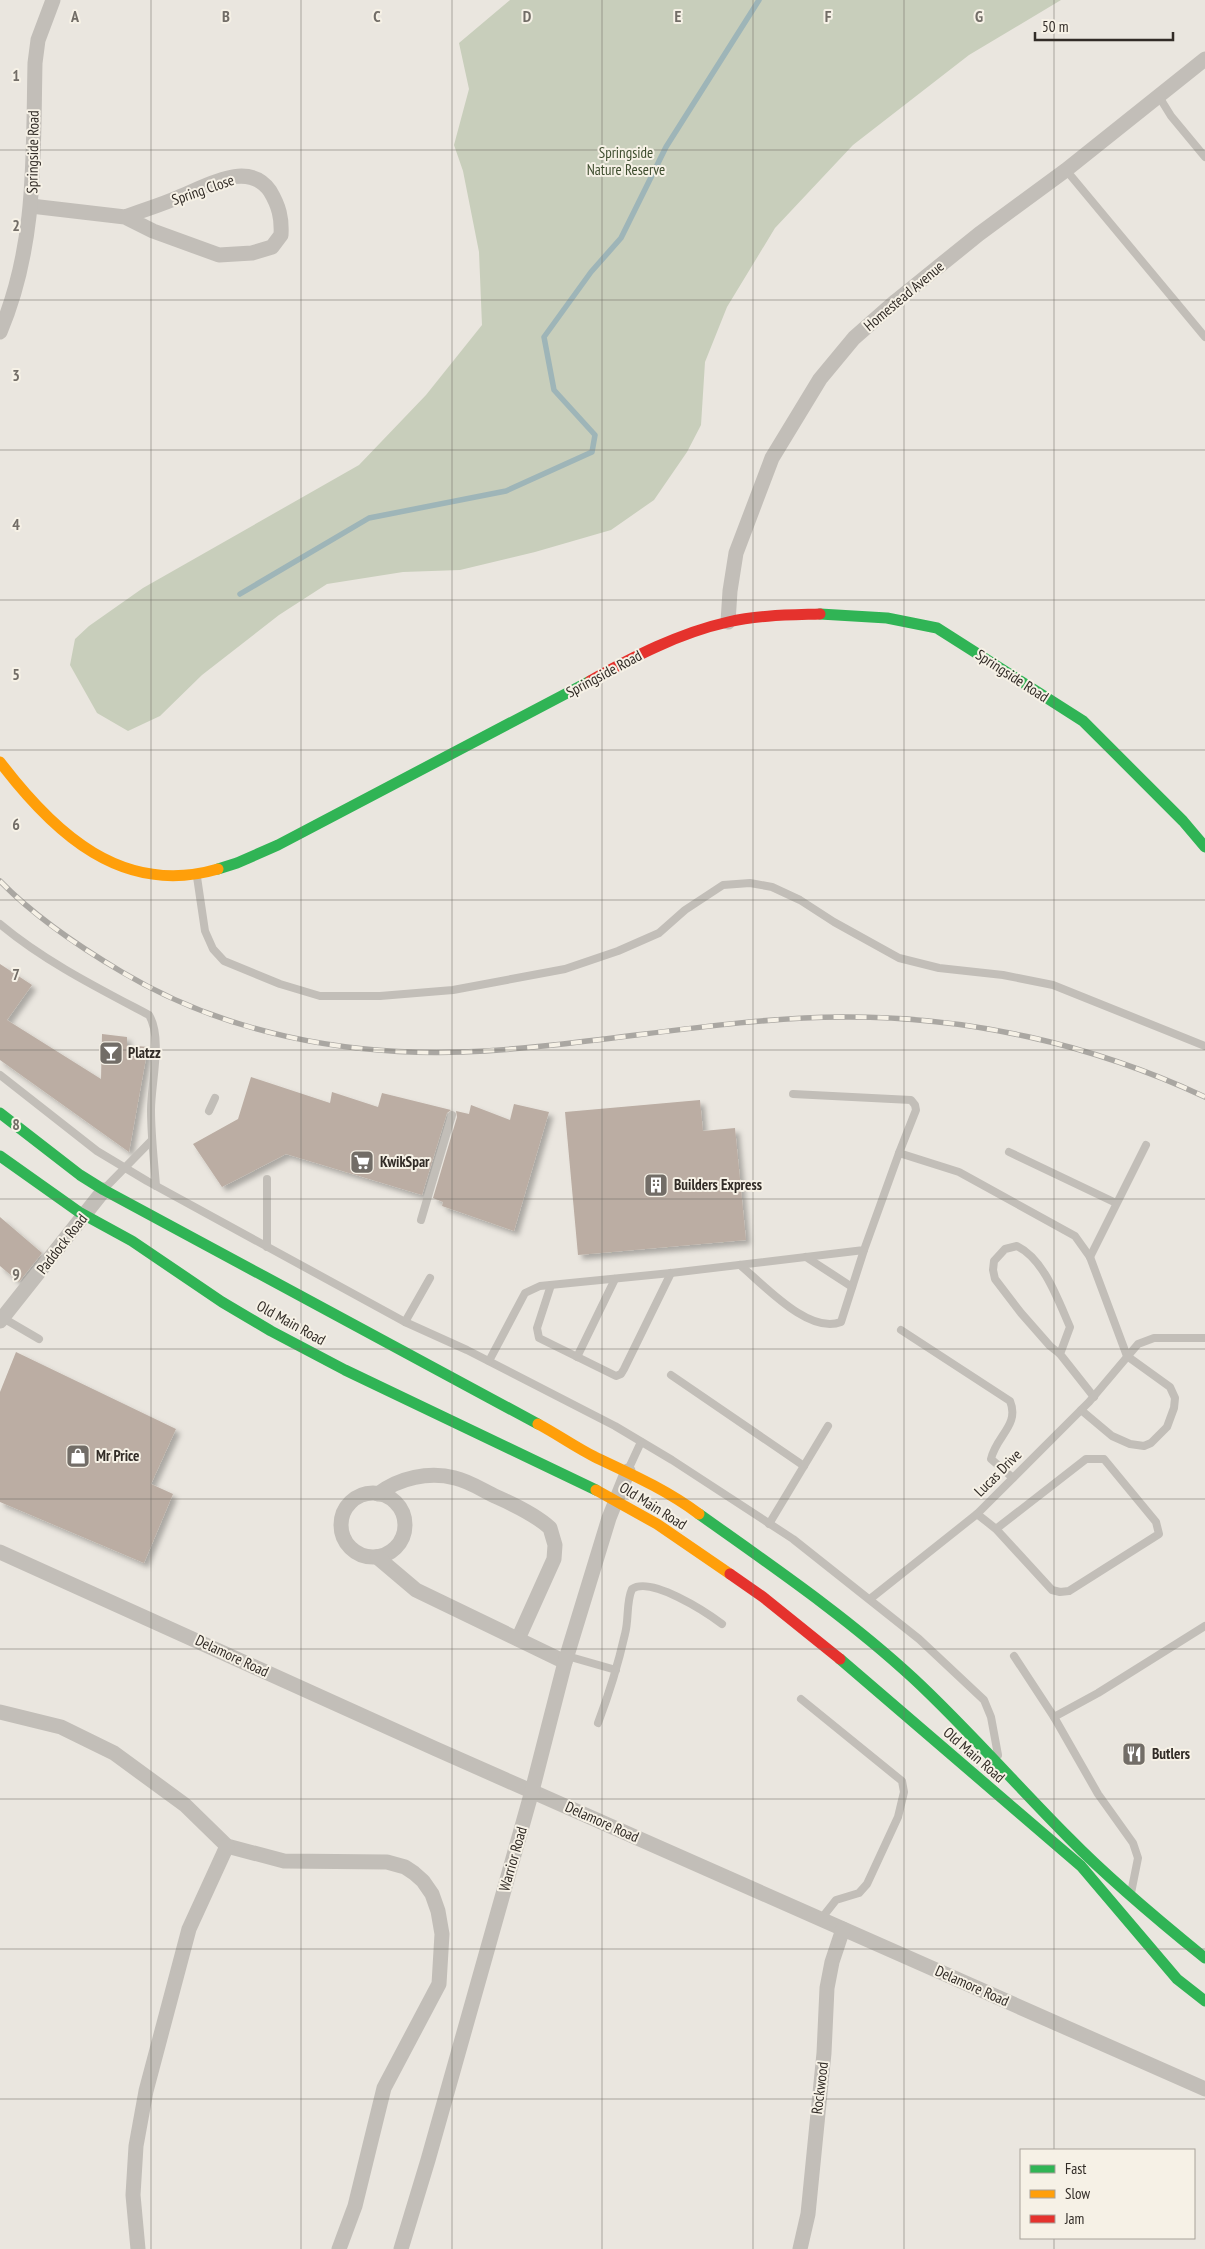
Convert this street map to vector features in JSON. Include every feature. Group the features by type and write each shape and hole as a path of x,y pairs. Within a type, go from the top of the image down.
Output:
{"main road":[{"name":"Springside Road","path":"0,762 26,795 61,831 104,859 144,874 156,876 196,875 237,863 278,845 634,657 677,638 728,622 781,615 834,613 887,618 937,628 1083,722 1183,821 1205,847"},
{"name":"Old Main Road","path":"0,1113 80,1175 104,1190 555,1433 593,1456 628,1471 683,1502 829,1608 912,1677 999,1763 1069,1838 1154,1917 1205,1958"},
{"name":"Old Main Road","path":"0,1156 85,1215 132,1241 222,1302 271,1331 346,1370 616,1500 656,1524 763,1597 813,1636 1081,1866 1177,1979 1205,2001"}],"street":[{"name":"Springside Road","path":"0,332 20,278 31,206 35,63 38,40 53,0"},
{"name":"Homestead Avenue","path":"728,622 730,591 736,553 772,458 820,379 854,338 896,301 980,234 1066,170 1205,59"},
{"name":"Spring Close","path":"31,206 125,217 153,232 219,255 252,253 272,247 281,235 280,212 275,200 267,187 259,180 249,176 232,177 210,184 125,217"},
{"name":"Paddock Road","path":"1,1319 104,1190"},
{"name":"Warrior Road","path":"401,2249 532,1791 566,1659 609,1518 628,1471"},
{"path":"518,1639 554,1559 555,1545 550,1528 508,1502 456,1478 438,1475 401,1481 378,1494 361,1496 346,1507 341,1524 346,1542 351,1549 359,1554 376,1557 416,1590 518,1639 566,1659"},
{"path":"376,1557 393,1550 399,1543 405,1526 400,1509 387,1497 378,1494"},
{"name":"Delamore Road","path":"0,1552 532,1791 1205,2089"},
{"path":"0,1712 61,1727 114,1752 185,1805 227,1846 284,1861 387,1862 405,1867 423,1880 432,1894 438,1911 442,1934 439,1984 384,2088 355,2206 339,2249"},
{"path":"138,2249 133,2195 136,2146 146,2091 189,1928 227,1846"},
{"name":"Rockwood","path":"800,2249 808,2214 824,2053 827,1988 832,1962 844,1928"}],"lane":[{"path":"1158,95 1172,116 1205,157"},
{"path":"1066,170 1205,336"},
{"path":"196,875 205,931 213,949 224,961 280,984 320,996 380,996 453,990 565,969 618,951 659,933 685,910 723,885 750,883 772,888 800,900 834,922 899,958 939,968 1003,975 1053,985 1205,1046"},
{"path":"0,924 57,964 96,988 149,1015 153,1024 155,1042 151,1141 156,1186"},
{"path":"0,1075 97,1151 125,1168 405,1322 489,1361 572,1403 641,1442 793,1540 870,1599 919,1640 984,1700 995,1733 999,1763"},
{"path":"740,1265 803,1317 832,1326 841,1322 864,1250 916,1110 911,1100 793,1094"},
{"path":"209,1111 215,1098"},
{"path":"420,1220 452,1114"},
{"path":"104,1190 151,1141"},
{"path":"1090,1257 1146,1145"},
{"path":"1009,1152 1116,1203"},
{"path":"899,1153 959,1172 1076,1236 1090,1257 1129,1353 1172,1390 1174,1408 1167,1427 1151,1443 1137,1446 1112,1436 1081,1410"},
{"path":"267,1179 267,1247"},
{"path":"1060,1354 1070,1327 1040,1266 1025,1250 1017,1246 1005,1248 994,1261 995,1279 1021,1313 1050,1346 1060,1354 1094,1397"},
{"path":"489,1361 525,1293 540,1286 671,1273 864,1250"},
{"path":"806,1257 852,1287"},
{"path":"551,1285 537,1328 539,1338 608,1374 616,1376 621,1374 671,1273"},
{"path":"405,1322 430,1278"},
{"path":"577,1357 615,1279"},
{"path":"1,1319 39,1339"},
{"path":"901,1330 1010,1402 1014,1411 1013,1418 993,1449 991,1459 1013,1478"},
{"path":"1129,1353 1138,1344 1154,1338 1205,1338"},
{"name":"Lucas Drive","path":"870,1599 977,1514 1094,1397 1129,1353"},
{"path":"671,1375 804,1466"},
{"path":"769,1524 828,1426"},
{"path":"628,1471 641,1442"},
{"path":"977,1514 996,1529 1052,1590 1060,1592 1069,1591 1159,1534 1156,1522 1104,1459 1095,1458 1086,1459 996,1529"},
{"path":"598,1723 616,1670 626,1632 632,1589 642,1585 656,1589 694,1605 722,1624"},
{"path":"1054,1717 1098,1693 1205,1626"},
{"path":"1014,1656 1054,1717 1098,1794 1133,1842 1138,1858 1131,1895"},
{"path":"566,1659 616,1670"},
{"path":"801,1699 852,1742 899,1777 904,1792 898,1817 867,1884 858,1893 836,1900 822,1918"}],"green space":[{"name":"Springside Nature Reserve","path":"510,0 1061,0 969,55 853,145 775,228 727,307 705,362 701,425 687,452 654,500 611,530 535,552 460,570 403,572 327,584 279,615 202,675 160,716 128,731 97,713 70,665 75,639 89,626 143,588 359,465 426,395 482,325 479,252 463,171 454,145 469,89 459,43"}],"building":[{"path":"0,964 32,985 7,1020 101,1079 102,1034 127,1037 127,1045 148,1047 129,1152 0,1060"},
{"path":"251,1077 330,1103 332,1092 378,1107 382,1093 451,1110 447,1113 422,1195 286,1154 222,1187 193,1144 238,1119"},
{"name":"Builders Express","path":"700,1100 703,1131 735,1128 746,1240 578,1255 565,1112"},
{"path":"514,1104 549,1112 514,1231 442,1206 443,1202 433,1198 457,1117 456,1111 469,1114 471,1105 510,1120"},
{"path":"0,1217 42,1253 19,1282 0,1266"},
{"path":"16,1352 176,1429 151,1484 173,1494 144,1563 0,1502 0,1392"}],"waterway":[{"path":"240,594 369,518 506,491 592,452 595,435 554,390 544,337 591,272 621,238 666,147 759,0"}],"railway":[{"path":"0,881 42,919 73,941 122,972 161,993 202,1011 244,1025 330,1045 374,1050 463,1052 558,1045 747,1022 842,1017 889,1018 982,1028 1073,1048 1162,1078 1205,1097"}],"traffic: fast":[{"path":"820,614 887,618 937,628 1083,721 1183,821 1205,847"},
{"path":"218,869 278,845 590,681"},
{"path":"0,1113 80,1175 104,1190 538,1424"},
{"path":"0,1156 79,1212 132,1241 222,1302 271,1331 345,1370 596,1490"},
{"path":"699,1514 809,1593 888,1656 953,1717 1101,1870 1205,1958"},
{"path":"840,1659 1081,1866 1177,1979 1205,2001"}],"traffic: slow":[{"path":"0,762 43,813 93,853 121,866 151,874 183,875 218,869"},
{"path":"538,1424 588,1453 662,1490 699,1514"},
{"path":"596,1490 657,1524 730,1574"}],"traffic: jam":[{"path":"590,681 623,663 692,632 751,618 820,614"},
{"path":"730,1574 763,1597 840,1659"}],"place":[{"name":"Platzz","path":"111,1053"},
{"name":"KwikSpar","path":"362,1162"},
{"name":"Builders Express","path":"656,1185"},
{"name":"Mr Price","path":"78,1456"},
{"name":"Butlers","path":"1134,1754"}]}
